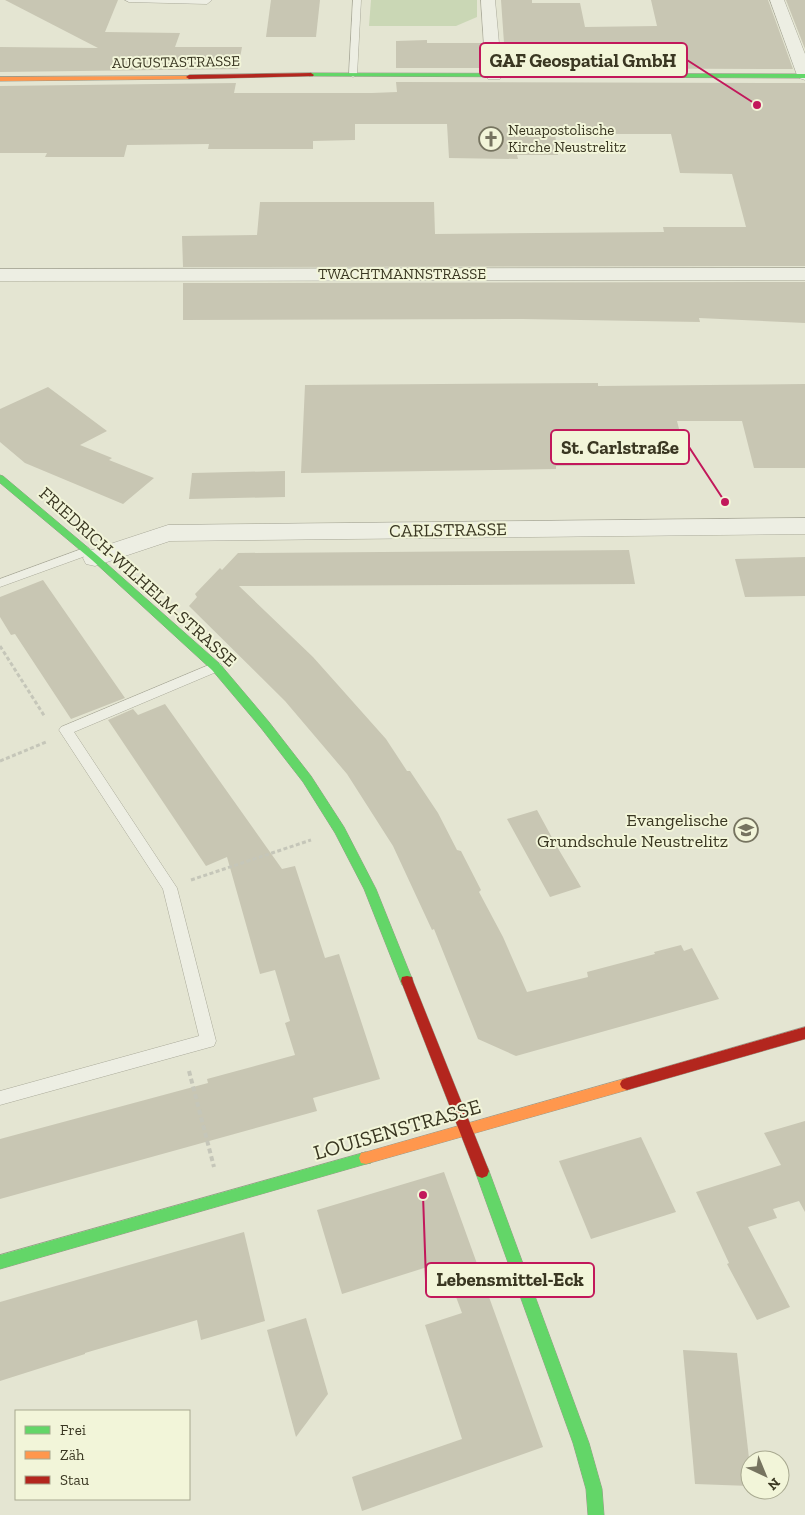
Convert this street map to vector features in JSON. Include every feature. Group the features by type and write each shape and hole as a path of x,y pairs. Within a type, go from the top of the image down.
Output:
{"street":[{"path":"488,0 494,76"},
{"path":"777,0 805,76"},
{"name":"AUGUSTASTRASSE","path":"0,79 353,76 805,76"},
{"name":"TWACHTMANNSTRASSE","path":"0,275 805,274"},
{"name":"FRIEDRICH-WILHELM-STRASSE","path":"0,478 91,554 216,668 265,725 301,772 340,830 370,890 467,1129 581,1443 594,1489 596,1515"},
{"name":"CARLSTRASSE","path":"91,554 168,533 805,526"},
{"name":"LOUISENSTRASSE","path":"0,1262 805,1033"}],"lane":[{"path":"129,0 207,2 208,0"},
{"path":"353,76 357,0"},
{"path":"0,583 91,554"},
{"path":"0,1098 208,1041 170,888 62,733 216,668"}],"path":[{"path":"0,646 62,733 0,761"},
{"path":"170,888 340,830"},
{"path":"183,1047 222,1199"}],"green space":[{"path":"371,0 477,0 477,17 456,26 369,26"}],"building":[{"path":"5,0 118,0 105,32 180,33 175,47 242,47 238,69 0,72 0,47 98,48"},
{"path":"271,0 320,0 316,37 266,37"},
{"path":"501,0 532,0 532,3 580,3 585,27 657,26 651,0 768,0 793,69 503,68 501,43 504,43"},
{"path":"786,0 805,0 805,49"},
{"path":"427,40 427,43 482,43 484,68 396,68 396,41"},
{"path":"396,82 805,83 805,266 183,267 182,236 257,235 260,202 434,202 435,234 664,232 663,227 746,227 732,174 680,173 671,134 555,134 558,155 517,155 518,159 449,158 447,124 355,124 355,140 313,141 313,149 208,149 209,144 127,145 124,157 45,157 47,153 0,153 0,86 236,83 234,93 372,93 397,92"},
{"path":"805,282 805,323 699,318 700,322 522,319 183,320 183,283"},
{"path":"598,383 598,386 805,384 805,468 754,468 742,421 677,421 688,464 556,466 556,469 301,473 305,385"},
{"path":"48,387 107,431 80,445 112,458 109,460 154,478 123,504 25,463 0,442 0,409"},
{"path":"285,471 285,497 189,499 192,473"},
{"path":"629,550 635,584 239,586 313,657 386,739 407,771 410,771 438,813 457,850 461,851 481,890 479,892 503,937 527,992 588,977 587,972 681,945 684,951 692,948 719,999 516,1056 478,1039 434,929 432,930 393,846 347,774 285,701 189,606 197,597 195,594 220,568 222,570 238,553"},
{"path":"805,557 805,596 745,597 735,559"},
{"path":"43,580 125,698 71,719 15,634 11,635 0,617 0,597"},
{"path":"165,704 282,869 295,866 325,958 339,954 380,1079 313,1098 317,1111 0,1199 0,1139 208,1083 207,1079 295,1055 285,1023 290,1021 275,970 260,974 227,857 206,866 108,720 133,709 138,715"},
{"path":"537,810 581,887 550,897 507,819"},
{"path":"805,1121 805,1212 799,1201 773,1209 777,1218 748,1227 790,1307 757,1320 727,1264 729,1263 696,1192 781,1165 764,1133"},
{"path":"641,1137 676,1212 591,1239 559,1161"},
{"path":"444,1172 543,1447 362,1511 352,1477 462,1439 425,1325 462,1313 443,1262 342,1294 317,1210"},
{"path":"244,1232 265,1321 201,1340 197,1320 85,1353 0,1381 0,1302"},
{"path":"306,1318 328,1394 296,1437 267,1330"},
{"path":"683,1350 737,1353 748,1450 740,1450 740,1486 695,1484"}],"traffic: fast":[{"path":"311,75 805,76"},
{"path":"0,478 95,558 216,667 265,725 307,779 340,830 370,889 407,981"},
{"path":"0,1262 366,1158"},
{"path":"482,1171 581,1443 594,1489 596,1515"}],"traffic: slow":[{"path":"0,79 189,77"},
{"path":"366,1158 627,1084"}],"traffic: jam":[{"path":"189,77 311,75"},
{"path":"407,981 482,1171"},
{"path":"627,1084 805,1033"}],"place":[{"name":"GAF Geospatial GmbH","path":"757,105"},
{"name":"Neuapostolische Kirche Neustrelitz","path":"491,139"},
{"name":"St. Carlstraße","path":"725,502"},
{"name":"Evangelische Grundschule Neustrelitz","path":"746,830"},
{"name":"Lebensmittel-Eck","path":"423,1195"}]}
